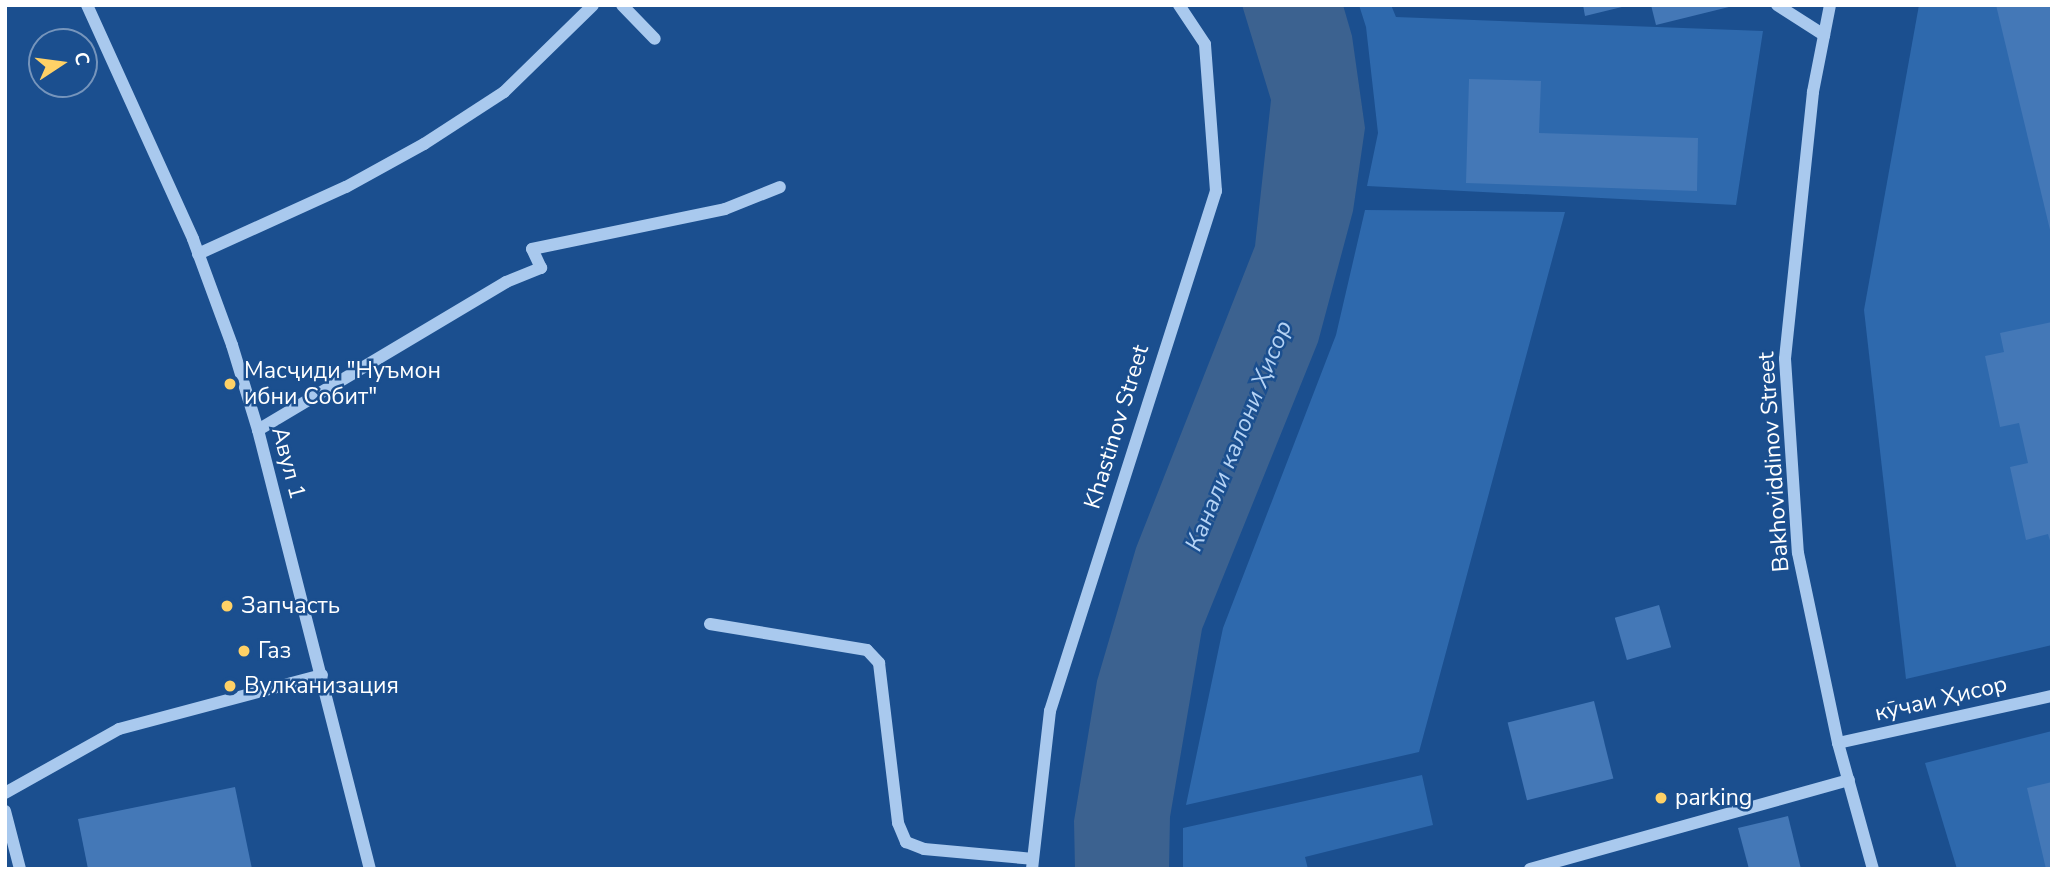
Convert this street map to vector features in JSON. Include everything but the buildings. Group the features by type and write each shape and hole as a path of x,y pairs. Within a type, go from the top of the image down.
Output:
{"street":[{"name":"Авул 1","path":"87,5 198,254 258,430 370,869"},
{"path":"198,254 346,187 424,144 504,92 593,5"},
{"path":"622,5 656,39"},
{"name":"Khastinov Street","path":"1032,864 1050,711 1216,191 1205,44 1179,5"},
{"path":"1777,5 1824,35"},
{"name":"Bakhoviddinov Street","path":"1830,5 1813,92 1785,359 1798,554 1838,743 1873,869"},
{"path":"258,430 506,282 541,268 532,249 725,209 780,187"},
{"path":"710,624 867,650 879,663 898,823 906,842 924,849 1032,864"},
{"path":"5,793 119,729 321,675"},
{"name":"кӯчаи Ҳисор","path":"1838,743 2052,696"},
{"path":"1530,869 1849,780"},
{"path":"5,811 20,869"}],"shaded area":[{"path":"1359,5 1391,5 1396,17 1763,31 1736,205 1367,186 1378,133 1366,27"},
{"path":"1919,5 2052,5 2052,645 1906,679 1864,310"},
{"path":"1365,210 1565,212 1419,752 1186,805 1223,628 1336,335"},
{"path":"2052,731 2052,869 1957,869 1925,763"},
{"path":"1422,775 1433,825 1305,857 1308,869 1183,869 1183,828"}],"water":[{"name":"Канали калони Ҳисор","path":"1242,5 1343,5 1352,36 1365,128 1353,211 1318,342 1202,629 1170,817 1169,869 1075,869 1074,821 1097,681 1136,548 1255,246 1271,100"}],"place":[{"name":"Масҷиди \"Нуъмон ибни Собит\"","path":"230,384"},
{"name":"Запчасть","path":"227,606"},
{"name":"Газ","path":"244,651"},
{"name":"Вулканизация","path":"230,686"},
{"name":"parking","path":"1661,798"}]}
